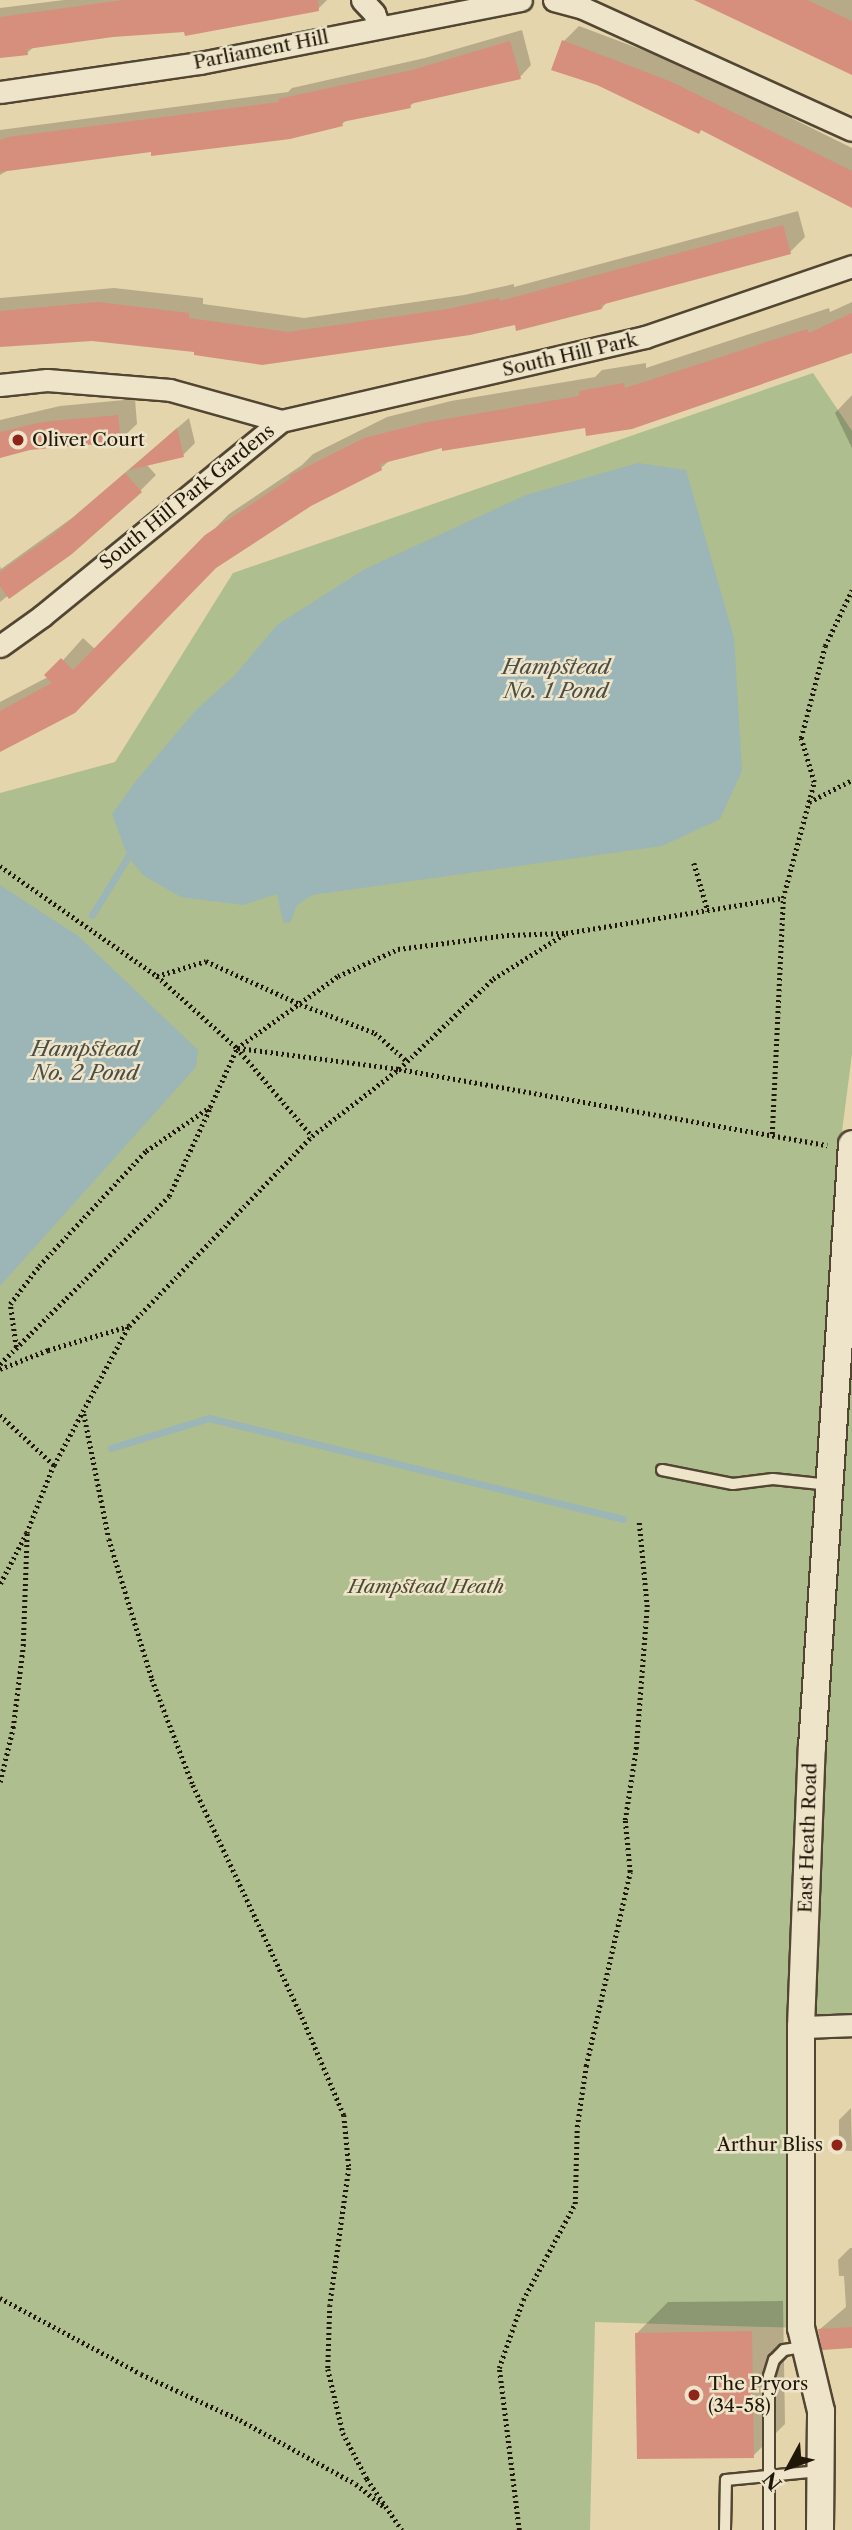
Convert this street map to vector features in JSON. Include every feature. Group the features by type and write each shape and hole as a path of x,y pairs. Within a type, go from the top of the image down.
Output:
{"street":[{"path":"362,0 379,26"},
{"name":"Parliament Hill","path":"0,92 200,62 521,0"},
{"path":"573,2 852,130"},
{"name":"South Hill Park","path":"281,421 645,337 852,266"},
{"name":"South Hill Park Gardens","path":"0,385 47,380 170,390 281,421"},
{"name":"South Hill Park Gardens","path":"0,646 53,608 281,421"},
{"name":"East Heath Road","path":"820,2530 821,2411 804,2347 799,2227 800,2027 812,1747 852,1147"},
{"path":"800,2027 852,2025"}],"lane":[{"path":"662,1470 733,1484 773,1479 830,1485"},
{"path":"769,2530 769,2375 774,2360 784,2350 804,2347"},
{"path":"725,2530 726,2480 820,2471"}],"path":[{"path":"772,1134 783,898 814,782 802,738 825,646 852,590"},
{"path":"808,802 852,780"},
{"path":"694,863 708,911"},
{"path":"0,866 156,976 237,1048 313,1136"},
{"path":"0,1366 16,1346 169,1196 237,1048 338,976 398,949 507,935 566,933 783,898"},
{"path":"0,1585 27,1533 54,1465 84,1414 129,1326 313,1136 399,1069 493,979 566,933"},
{"path":"156,976 206,961 300,1004 375,1033 407,1061"},
{"path":"237,1048 399,1069 852,1147"},
{"path":"16,1346 10,1304 40,1266 146,1151 210,1107"},
{"path":"0,1366 129,1326"},
{"path":"84,1414 109,1539 152,1679 193,1785 300,2012 344,2115 349,2168 330,2305 328,2369 343,2433 367,2479 402,2530"},
{"path":"0,1416 54,1465"},
{"path":"519,2530 499,2368 523,2300 575,2204 578,2127 586,2066 616,1947 630,1872 625,1821 636,1749 647,1607 639,1522"},
{"path":"0,1782 13,1728 23,1646 27,1533"},
{"path":"0,2298 130,2368 284,2444 356,2484 387,2510"}],"green space":[{"name":"Hampstead Heath","path":"813,373 852,431 852,1054 841,1139 852,1149 852,2025 801,2027 801,2328 595,2322 590,2530 0,2530 0,793 115,762 233,573"}],"water":[{"name":"Hampstead No. 1 Pond","path":"638,463 686,470 734,638 742,771 720,819 662,846 312,895 297,905 290,923 283,922 277,894 243,905 181,897 144,876 128,857 112,814 135,782 196,710 236,674 277,625 365,569 526,495"},
{"name":"Hampstead No. 2 Pond","path":"0,885 78,936 198,1050 196,1067 0,1286"}],"building":[{"path":"123,0 318,0 319,11 185,36 184,32 113,37 27,49 28,55 0,58 0,17"},
{"path":"694,0 807,0 852,21 852,75"},
{"path":"562,40 672,82 852,171 852,208 701,130 699,134 597,85 551,70"},
{"path":"510,41 521,79 410,104 411,108 342,122 343,126 290,139 151,156 151,152 0,172 0,140 8,137 279,102 278,99 412,70"},
{"path":"783,225 791,254 601,305 602,309 516,331 515,325 470,335 262,365 194,355 194,352 92,341 0,347 0,311 98,302 189,313 189,318 288,332 448,309 499,298 500,301"},
{"path":"852,313 852,353 632,429 586,436 585,428 442,451 442,448 380,464 382,470 311,506 216,568 75,713 0,752 0,711 52,683 44,675 61,658 73,670 205,535 291,478 289,476 364,438 428,422 579,396 579,391 624,383 625,388 807,329 809,333"},
{"path":"118,415 121,442 30,450 0,458 0,432 42,422"},
{"path":"177,428 184,457 129,470"},
{"path":"125,473 142,492 72,554 9,599 0,586 0,572 54,534"},
{"path":"852,2327 852,2348 822,2350 818,2329"},
{"name":"The Pryors (34-58)","path":"752,2331 754,2458 637,2459 635,2333"}],"waterway":[{"path":"92,915 128,857 136,854"},
{"path":"111,1448 209,1418 623,1519"}],"place":[{"name":"Oliver Court","path":"18,440"},
{"name":"Arthur Bliss","path":"837,2145"},
{"name":"The Pryors (34-58)","path":"694,2395"}]}
